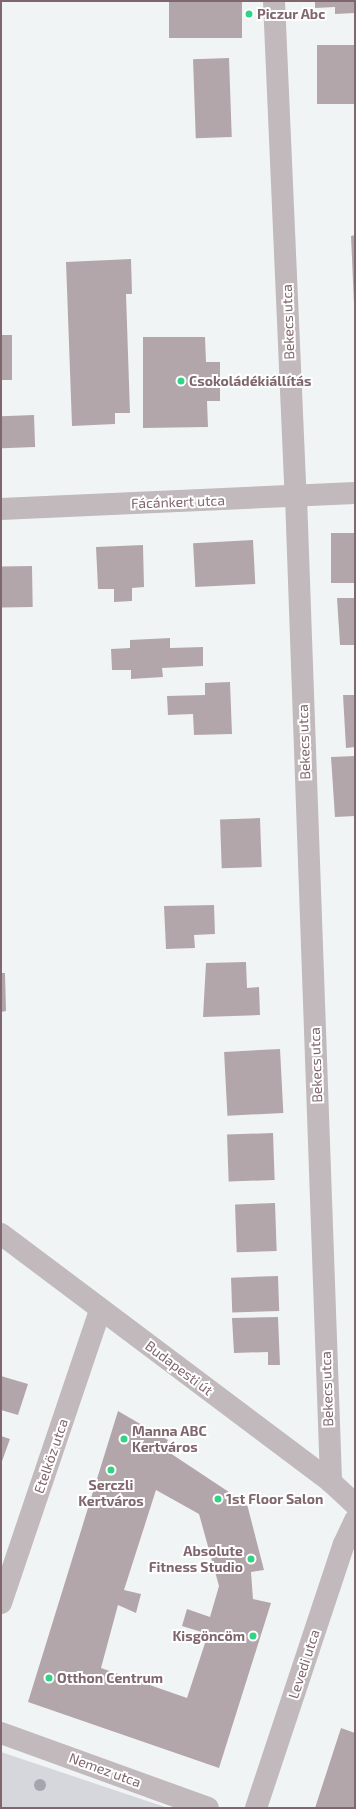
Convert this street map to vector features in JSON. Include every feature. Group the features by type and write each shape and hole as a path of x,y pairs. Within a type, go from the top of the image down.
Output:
{"street":[{"name":"Bekecs utca","path":"274,1 296,497 331,1482"},
{"name":"Fácánkert utca","path":"1,509 355,494"},
{"name":"Budapesti út","path":"1,1234 100,1310 331,1482 355,1504"},
{"name":"Etelköz utca","path":"1,1603 5,1576 100,1310"},
{"name":"Levedi utca","path":"256,1808 342,1550 355,1520"},
{"name":"Nemez utca","path":"1,1733 208,1808"}],"shaded area":[{"path":"1,1752 168,1808 1,1808"}],"building":[{"path":"169,1 242,1 242,38 169,38"},
{"path":"315,1 355,1 355,13 335,14 335,7 315,8"},
{"path":"317,45 355,45 355,104 317,104"},
{"path":"229,58 232,137 196,138 193,59"},
{"path":"355,235 355,304 354,304 351,236"},
{"path":"131,259 132,294 126,294 130,413 115,413 115,424 72,426 66,262"},
{"path":"1,335 12,335 12,380 1,380"},
{"name":"Csokoládékiállítás","path":"143,337 205,337 206,362 220,362 220,401 207,401 208,427 143,428"},
{"path":"34,415 35,447 2,448 1,416"},
{"path":"331,533 355,533 355,583 331,583"},
{"path":"253,540 255,584 195,587 193,543"},
{"path":"143,545 144,587 132,588 132,601 114,602 114,589 98,589 96,547"},
{"path":"32,566 33,607 2,608 1,567"},
{"path":"337,598 355,598 355,645 340,645"},
{"path":"170,638 170,648 203,647 203,666 162,668 163,677 131,679 131,670 112,670 111,649 130,648 130,640"},
{"path":"230,682 232,734 194,735 193,714 168,715 167,696 205,695 205,683"},
{"path":"343,695 355,695 355,747 346,748"},
{"path":"355,756 355,816 335,817 331,757"},
{"path":"260,818 262,867 222,868 220,819"},
{"path":"214,905 215,934 194,935 195,948 166,949 164,906"},
{"path":"246,962 247,988 259,987 260,1015 203,1017 206,963"},
{"path":"1,973 5,973 6,1011 1,1012"},
{"path":"280,1049 283,1113 227,1116 224,1052"},
{"path":"273,1133 275,1180 229,1182 227,1135"},
{"path":"275,1203 277,1251 237,1252 235,1204"},
{"path":"278,1276 279,1311 232,1313 231,1278"},
{"path":"278,1317 280,1365 268,1365 268,1352 234,1353 232,1318"},
{"path":"1,1376 28,1384 18,1415 1,1410"},
{"path":"118,1411 168,1440 164,1449 247,1504 264,1570 251,1572 253,1599 271,1603 219,1768 28,1702","holes":["156,1490 199,1514 219,1586 210,1617 187,1609 182,1626 208,1634 187,1698 101,1668 118,1605 136,1613 141,1594 124,1590"]},
{"path":"1,1436 10,1439 1,1464"},
{"path":"341,1728 355,1733 355,1808 315,1808"}],"place":[{"name":"Piczur Abc","path":"249,14"},
{"name":"Csokoládékiállítás","path":"181,381"},
{"name":"Manna ABC Kertváros","path":"124,1439"},
{"name":"Serczli Kertváros","path":"111,1470"},
{"name":"1st Floor Salon","path":"218,1499"},
{"name":"Absolute Fitness Studio","path":"251,1559"},
{"name":"Kisgöncöm","path":"253,1636"},
{"name":"Otthon Centrum","path":"49,1678"}]}
